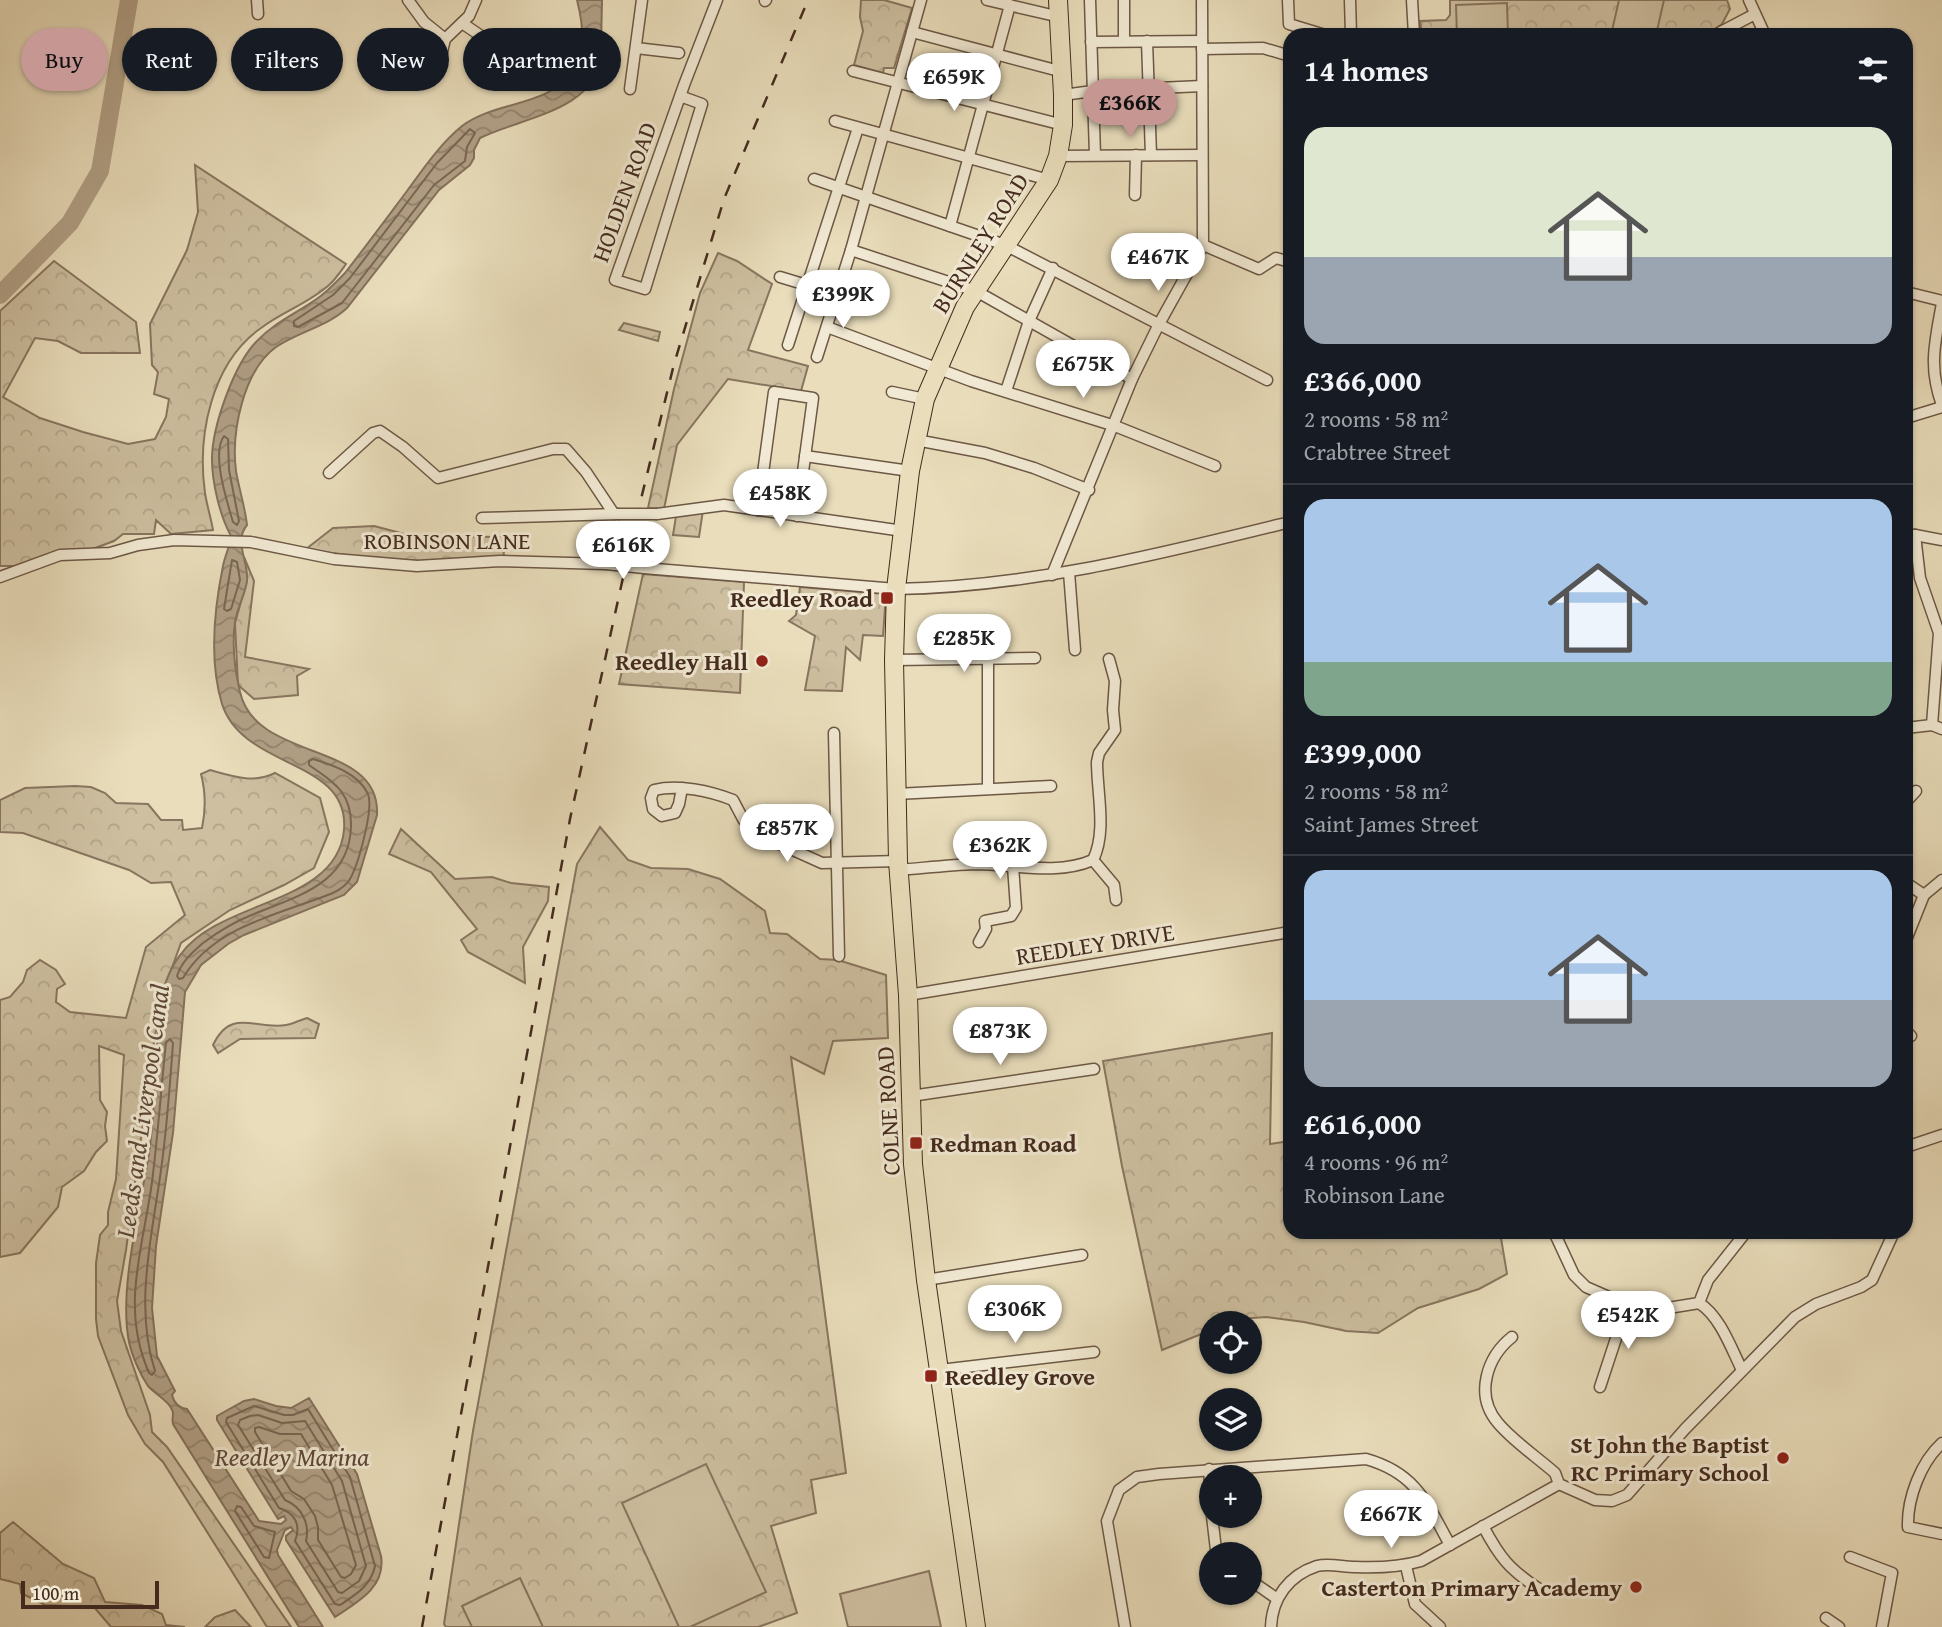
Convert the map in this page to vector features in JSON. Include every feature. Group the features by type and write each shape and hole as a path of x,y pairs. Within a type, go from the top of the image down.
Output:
{"highway":[{"name":"BURNLEY ROAD","path":"896,589 910,471 925,399 965,307 1049,180 1058,156 1063,125 1059,8"},
{"name":"COLNE ROAD","path":"896,589 896,794 908,995 914,1164 926,1280 976,1627"}],"street":[{"path":"257,0 258,15"},
{"path":"408,0 431,28"},
{"path":"449,35 469,16 475,0"},
{"path":"630,89 642,0"},
{"name":"HOLDEN ROAD","path":"680,96 702,104 645,289 615,280 680,96 717,0"},
{"path":"817,357 851,250 921,0"},
{"path":"987,0 1010,5 1059,8"},
{"path":"1090,0 1095,155"},
{"path":"1124,0 1124,41"},
{"path":"1052,575 1132,379 1203,245 1202,0"},
{"path":"1288,0 1289,24 1302,28"},
{"path":"1350,0 1351,28"},
{"path":"1412,0 1414,28"},
{"path":"1749,0 1762,28"},
{"path":"950,226 1010,5"},
{"path":"1728,28 1755,13"},
{"path":"462,23 469,28"},
{"path":"912,32 1063,72"},
{"path":"1091,42 1147,41 1263,48 1283,54"},
{"path":"1147,41 1151,155"},
{"path":"636,48 679,53"},
{"path":"853,71 1063,125"},
{"path":"1063,95 1202,86"},
{"path":"835,121 1049,180"},
{"path":"789,345 858,128"},
{"path":"1136,155 1136,195"},
{"path":"1058,156 1202,155"},
{"path":"814,179 1005,245 1267,380"},
{"path":"1203,245 1259,269 1276,258 1283,260"},
{"path":"851,250 976,291 1132,379"},
{"path":"1006,391 1029,321 1053,268"},
{"path":"780,277 836,294"},
{"path":"1913,294 1942,302 1933,351 1934,381 1942,406 1913,416"},
{"path":"827,327 937,368 1115,426 1216,466"},
{"path":"758,510 774,392 813,398 797,516"},
{"path":"892,392 925,399"},
{"path":"329,473 373,433 380,431 438,478 553,449 566,449 580,463 616,514"},
{"path":"916,440 985,453 1034,468 1088,490"},
{"path":"806,456 910,471"},
{"path":"482,518 657,514 713,505 903,531"},
{"path":"896,589 932,589 1052,575 1154,555 1283,524"},
{"path":"1913,536 1942,540"},
{"name":"ROBINSON LANE","path":"0,577 60,555 110,553 138,545 174,540 251,542 334,559 416,566 500,561 606,564 896,589"},
{"path":"1913,549 1939,633 1937,727 1913,728"},
{"path":"1069,572 1075,650"},
{"path":"988,658 988,788"},
{"path":"894,660 1035,658"},
{"path":"682,788 733,800 753,832 822,863 899,866 975,864 1040,869 1081,865 1093,860 1099,848 1097,762 1115,730 1116,721 1113,710 1115,681 1109,659"},
{"path":"834,733 839,956"},
{"path":"896,794 1051,786"},
{"path":"1913,794 1916,791"},
{"path":"1093,860 1114,885 1116,900"},
{"path":"979,943 986,929 985,921 1011,916 1016,908 1013,866"},
{"path":"1913,922 1924,895 1942,880"},
{"path":"1913,888 1924,895"},
{"name":"REEDLEY DRIVE","path":"908,995 1283,933"},
{"path":"911,1097 1094,1069"},
{"path":"1913,1145 1942,1135"},
{"path":"1557,1239 1574,1275 1586,1287 1627,1305 1656,1310 1699,1303 1708,1308 1742,1370"},
{"path":"1699,1303 1708,1280 1740,1239"},
{"path":"1512,1337 1499,1347 1491,1360 1485,1380 1488,1404 1497,1422 1555,1473 1559,1484 1595,1500 1612,1501 1627,1495 1685,1429 1795,1317 1816,1304 1861,1287 1872,1280 1891,1239"},
{"path":"926,1280 1082,1255"},
{"path":"1600,1387 1627,1305"},
{"path":"940,1370 1094,1352"},
{"path":"1942,1443 1932,1452 1918,1479 1908,1517 1908,1527 1942,1534"},
{"path":"1262,1466 1366,1459 1385,1464 1405,1476 1418,1491 1450,1545"},
{"path":"1125,1627 1107,1521 1119,1490 1137,1478 1199,1470"},
{"path":"1270,1627 1276,1598 1284,1587 1297,1576 1317,1566 1406,1566 1450,1545 1559,1484"},
{"path":"1483,1525 1498,1554 1514,1573 1539,1589"},
{"path":"1850,1558 1892,1573 1881,1627"},
{"path":"1406,1566 1415,1604 1440,1627"},
{"path":"1262,1588 1276,1598"},
{"path":"1826,1618 1839,1627"}],"green space":[{"path":"861,0 884,0 912,8 894,68 884,68 883,73 854,65 863,31"},
{"path":"1450,0 1727,0 1730,9 1722,24 1717,28 1421,28 1420,21 1446,20 1450,15"},
{"path":"1619,0 1664,0 1658,28 1613,28"},
{"path":"1507,3 1508,28 1457,28 1456,5"},
{"path":"195,165 346,264 321,291 269,322 244,343 219,381 211,402 203,448 205,493 213,530 171,534 156,520 154,534 123,534 114,541 87,551 21,566 0,566 0,311 54,261 136,322 140,353 81,353 58,341 35,338 3,397 40,418 83,432 128,444 155,439 166,417 169,399 154,394 158,372 152,365 150,324 187,250 198,212"},
{"path":"718,253 737,261 772,284 748,350 808,366 801,391 728,379 677,445 664,509 648,508 674,389 700,293"},
{"path":"624,323 660,332 658,341 619,330"},
{"path":"703,510 699,537 673,535 676,516"},
{"path":"374,526 412,536 503,537 504,558 428,561 371,559 306,549 333,528"},
{"path":"244,557 254,581 245,657 309,669 297,676 298,695 254,699 238,685 235,623 247,580"},
{"path":"643,574 744,582 740,693 619,684"},
{"path":"800,587 886,594 883,636 863,635 860,660 846,647 842,691 805,690 815,636 789,621 796,615"},
{"path":"210,770 251,778 275,773 320,798 329,832 314,868 230,910 181,943 162,995 117,1301 121,1331 150,1415 152,1432 167,1447 291,1627 267,1627 163,1462 145,1444 128,1415 98,1336 96,1263 100,1235 108,1225 108,1212 116,1179 124,1055 99,1046 100,1100 107,1112 107,1141 84,1171 62,1187 58,1207 20,1253 0,1257 0,1000 10,997 23,982 27,970 40,960 56,970 65,984 57,989 56,1002 70,1012 126,1018 146,947 185,915 171,882 151,883 129,870 23,833 0,832 0,800 25,788 91,787 105,793 116,803 148,804 161,820 182,820 183,830 202,828 205,801 201,774"},
{"path":"600,827 628,860 651,868 688,869 720,879 765,911 770,933 787,934 820,959 838,960 886,975 888,1038 833,1041 824,1074 791,1057 846,1473 811,1480 816,1513 771,1526 797,1613 758,1627 446,1627 444,1624 473,1431 577,864"},
{"path":"401,829 455,879 492,877 511,883 549,887 548,901 523,947 525,983 468,952 461,940 477,929 431,872 389,854"},
{"path":"307,1018 319,1024 315,1038 240,1039 218,1053 213,1045 220,1033 236,1023 275,1026"},
{"path":"1272,1033 1270,1144 1283,1142 1283,1239 1501,1239 1507,1274 1479,1289 1418,1308 1378,1333 1346,1331 1304,1322 1262,1317 1262,1311 1199,1311 1199,1335 1162,1350 1122,1166 1103,1061"},
{"path":"706,1464 766,1592 690,1627 679,1627 622,1503"},
{"path":"13,1522 63,1564 94,1578 105,1602 142,1605 162,1614 166,1625 185,1627 111,1627 94,1607 45,1605 21,1593 20,1584 0,1579 0,1533"},
{"path":"929,1571 941,1627 848,1627 840,1594"},
{"path":"520,1578 543,1627 472,1627 462,1606"},
{"path":"235,1610 251,1627 205,1627 215,1617"}],"water":[{"path":"577,0 602,0 601,28 582,28"},
{"name":"Reedley Marina","path":"584,91 553,110 480,138 470,165 439,190 347,308 331,320 276,347 265,358 248,387 238,421 236,471 247,525 243,531 241,545 247,581 234,630 234,657 240,692 251,715 269,731 340,762 360,774 373,791 377,815 357,882 344,895 228,944 201,965 185,992 173,1133 156,1246 152,1308 157,1356 175,1391 172,1395 174,1400 187,1409 259,1521 281,1524 286,1520 284,1516 278,1519 217,1420 217,1416 244,1401 254,1399 291,1408 309,1398 357,1474 381,1556 379,1576 375,1585 353,1606 335,1617 286,1540 286,1536 293,1530 291,1527 285,1530 277,1550 278,1555 323,1627 299,1627 173,1424 172,1409 148,1386 142,1376 130,1347 126,1320 132,1245 150,1146 160,1015 169,974 181,954 199,936 222,922 300,888 321,873 337,855 344,830 341,807 330,789 314,776 251,741 234,725 222,704 215,670 214,635 220,583 231,536 215,489 213,446 226,397 248,351 271,328 322,295 345,273 446,141 475,118 548,92"}],"waterway":[{"path":"0,295 70,223 100,171 129,0"}],"railway":[{"path":"422,1627 570,819 633,532 674,364 724,199 808,0"}],"place":[{"name":"Reedley Road","path":"887,598"},
{"name":"Reedley Hall","path":"762,661"},
{"name":"Redman Road","path":"916,1143"},
{"name":"Reedley Grove","path":"931,1376"},
{"name":"St John the Baptist RC Primary School","path":"1783,1458"},
{"name":"Casterton Primary Academy","path":"1636,1587"}],"water label":[{"name":"Leeds and Liverpool Canal","path":"142,1111"}]}
